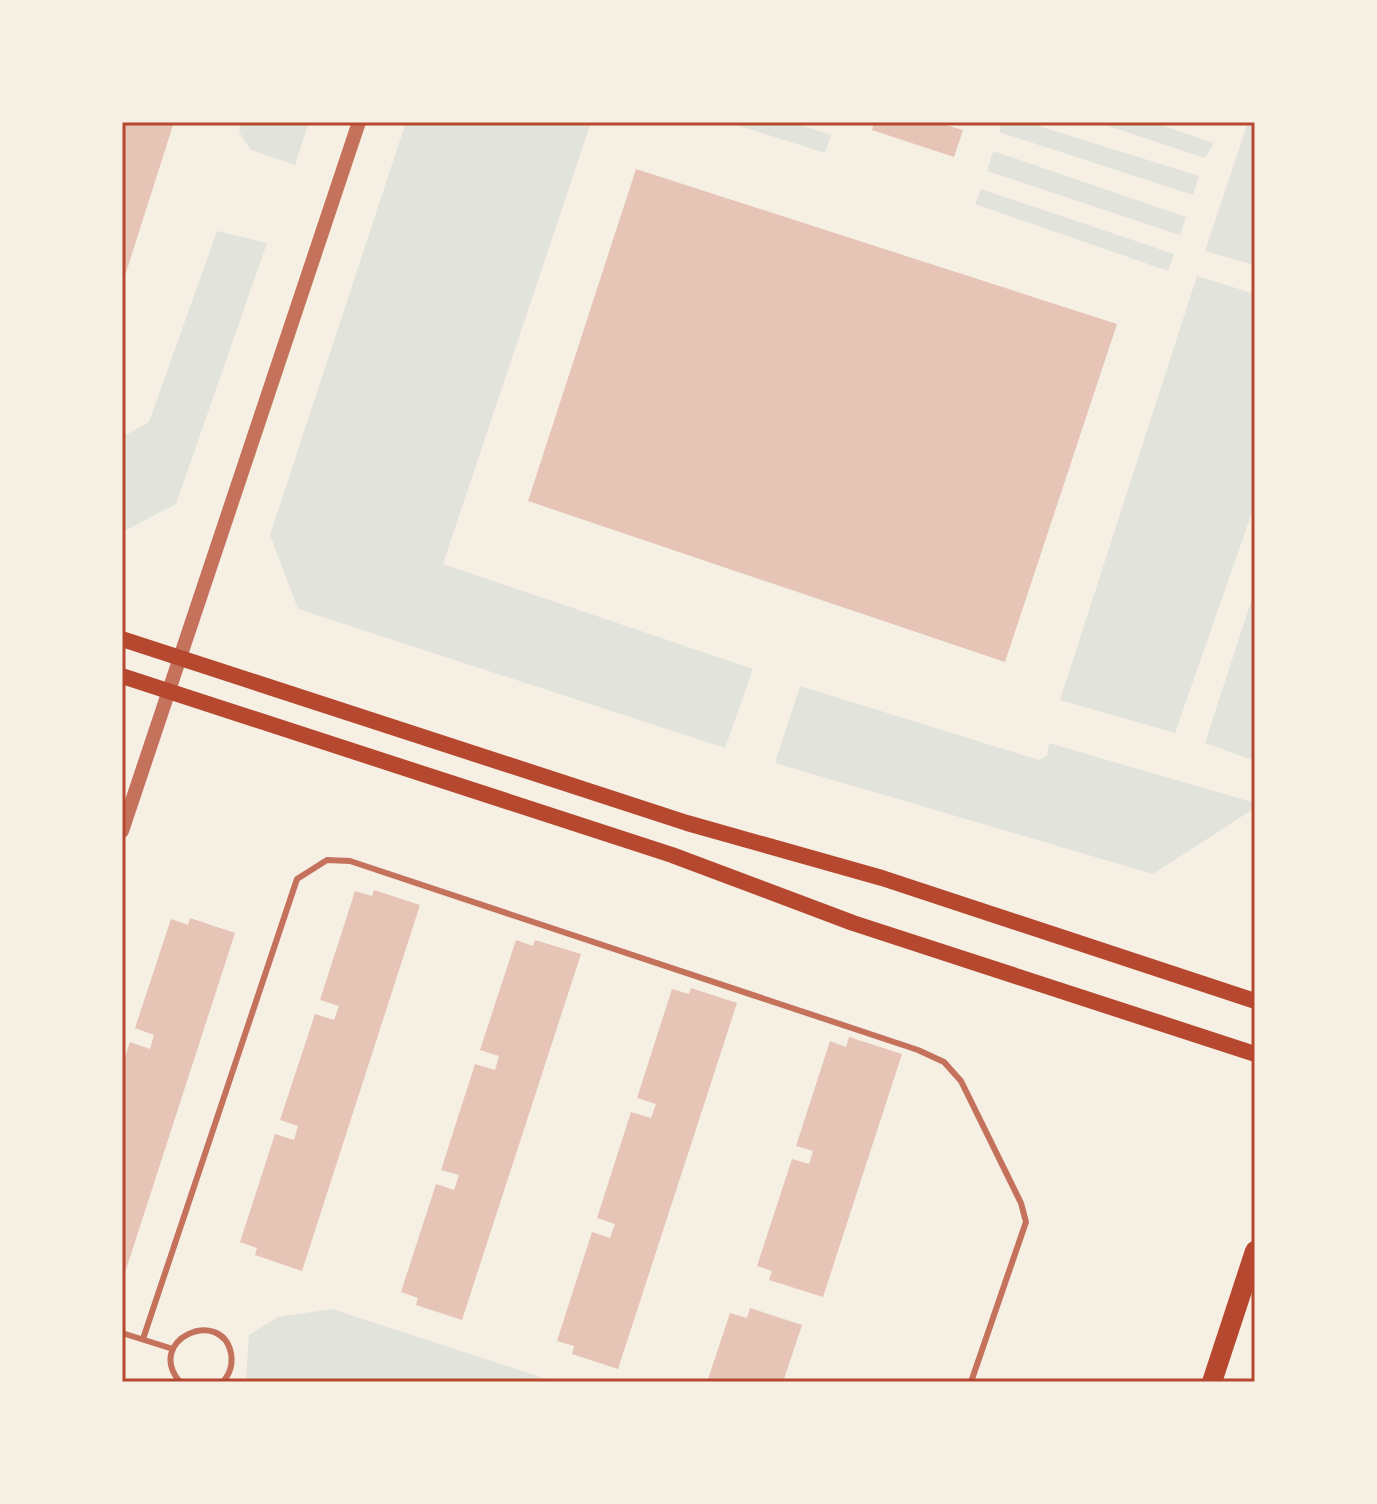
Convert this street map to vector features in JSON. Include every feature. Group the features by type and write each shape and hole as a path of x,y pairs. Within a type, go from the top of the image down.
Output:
{"main road":[{"path":"122,639 687,823 882,878 1255,1001"},
{"path":"122,676 672,855 853,923 1255,1054"},
{"path":"1212,1382 1255,1251"}],"street":[{"path":"122,831 359,122"}],"lane":[{"path":"143,1339 297,879 327,860 350,861 918,1050 944,1062 961,1081 1021,1203 1026,1222 971,1382"},
{"path":"180,1382 171,1369 173,1349 179,1340 195,1330 214,1333 229,1346 231,1366 223,1382"},
{"path":"122,1333 173,1349"}],"shaded area":[{"path":"242,122 309,122 295,165 251,150 239,132"},
{"path":"406,122 591,122 443,564 753,669 725,748 298,609 270,535"},
{"path":"727,122 791,122 831,135 825,153"},
{"path":"1002,122 1026,122 1199,176 1193,195 999,132"},
{"path":"1096,122 1152,122 1214,143 1205,158"},
{"path":"1248,122 1255,122 1255,265 1205,251"},
{"path":"993,151 1186,217 1180,235 987,171"},
{"path":"981,189 1174,254 1168,271 975,204"},
{"path":"217,231 267,243 176,504 122,532 122,437 149,422"},
{"path":"1197,276 1255,294 1255,504 1175,733 1060,700"},
{"path":"1255,589 1255,761 1205,743"},
{"path":"800,686 1039,760 1047,756 1049,743 1255,803 1255,808 1153,874 775,763"},
{"path":"332,1309 556,1382 246,1382 249,1335 278,1317"}],"building":[{"path":"122,122 174,122 123,282 122,282"},
{"path":"874,122 935,122 963,130 954,157 872,130"},
{"path":"636,169 1117,324 1005,662 528,501"},
{"path":"374,890 420,905 302,1271 255,1255 257,1248 240,1242 275,1134 294,1140 298,1126 280,1120 315,1014 334,1020 339,1006 320,1000 355,891 372,896"},
{"path":"190,918 235,933 122,1282 122,1066 130,1042 150,1049 154,1035 135,1028 171,919 188,925"},
{"path":"516,940 533,946 535,940 581,954 462,1320 416,1305 418,1298 401,1292 436,1184 454,1190 459,1175 441,1170 475,1064 495,1070 499,1056 480,1050"},
{"path":"691,988 737,1003 618,1369 572,1354 574,1346 557,1341 592,1232 610,1238 615,1224 597,1218 631,1112 651,1118 656,1104 637,1098 672,989 689,994"},
{"path":"849,1037 902,1054 823,1297 769,1280 772,1271 757,1266 792,1159 809,1164 813,1151 796,1146 830,1041 846,1047"},
{"path":"750,1308 802,1325 783,1382 707,1382 730,1313 747,1318"}]}
